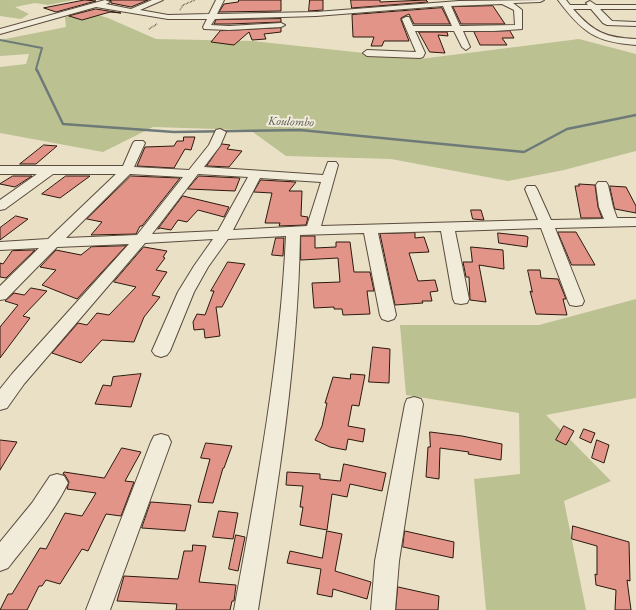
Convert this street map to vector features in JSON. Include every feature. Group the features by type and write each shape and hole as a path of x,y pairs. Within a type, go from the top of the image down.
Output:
{"street":[{"path":"82,0 87,7"},
{"path":"0,32 111,0"},
{"path":"116,18 159,0"},
{"path":"220,0 206,31 287,24 285,15 286,5"},
{"path":"96,5 168,16 212,16 285,15 402,4 446,4 540,0"},
{"path":"562,0 586,27 598,36 611,41 636,42"},
{"path":"587,0 606,21 610,23 636,24"},
{"path":"410,28 494,29 519,27 516,15 518,10 503,2"},
{"path":"368,53 420,55 421,53 410,28 401,16 402,4"},
{"path":"446,4 466,47"},
{"path":"567,7 636,7"},
{"path":"305,23 382,18"},
{"path":"0,403 18,379 141,239 214,146 220,132"},
{"path":"0,295 127,170 140,143"},
{"path":"313,230 332,165"},
{"path":"0,170 127,170 328,179"},
{"path":"0,206 49,171"},
{"path":"161,351 186,292 201,266 223,235 255,175"},
{"path":"602,185 606,207 612,222"},
{"path":"531,189 576,301"},
{"path":"0,246 313,230 636,222"},
{"path":"447,227 461,299"},
{"path":"370,229 388,315"},
{"path":"246,610 273,448 291,299 293,232"},
{"path":"383,610 387,561 414,404"},
{"path":"98,610 161,442"},
{"path":"0,560 40,510 57,483"}],"green space":[{"path":"0,0 74,0 48,5 35,3 15,7 29,14 21,19 0,16"},
{"path":"85,11 108,18 156,39 252,41 420,59 579,39 636,54 636,151 564,170 508,181 391,159 286,156 250,130 153,127 103,152 0,133 0,67 26,64 29,54 0,56 0,40 66,27 65,17"},
{"path":"636,299 636,398 546,415 611,481 564,501 586,610 486,610 474,479 520,474 519,413 406,395 400,325 539,325"}],"building":[{"path":"85,0 96,1 56,12 44,8"},
{"path":"109,0 148,0 131,7 111,3"},
{"path":"239,0 281,0 281,11 219,12 224,4 238,2"},
{"path":"310,0 323,0 323,10 309,11"},
{"path":"351,0 380,0 380,2 426,0 428,2 352,8"},
{"path":"493,6 505,24 461,24 453,7"},
{"path":"442,8 450,24 414,24 409,14 401,18 409,41 384,41 382,46 371,46 374,37 353,37 352,15"},
{"path":"96,9 121,13 110,12 82,20 69,16"},
{"path":"281,19 281,22 214,24 216,20"},
{"path":"281,28 281,32 264,34 266,39 252,40 249,32 234,45 211,42 220,31"},
{"path":"510,31 514,38 502,38 507,45 480,45 474,32"},
{"path":"419,32 447,32 448,36 438,35 445,53 430,52"},
{"path":"184,137 195,137 191,150 185,149 174,168 137,166 145,147 174,146 177,141 183,141"},
{"path":"222,144 230,145 227,149 242,151 229,167 207,166"},
{"path":"44,145 57,146 36,164 20,164"},
{"path":"13,176 32,176 15,187 0,184"},
{"path":"66,176 90,176 60,198 42,194"},
{"path":"131,176 180,178 142,226 140,226 136,234 91,235 102,222 87,219"},
{"path":"199,176 240,178 235,191 188,189"},
{"path":"261,180 296,182 289,191 302,191 301,216 308,217 306,225 279,226 280,223 265,223 272,193 254,192"},
{"path":"579,184 595,185 598,207 602,218 581,218 575,186 579,186"},
{"path":"610,186 626,187 636,206 636,213 615,209"},
{"path":"183,196 229,207 224,217 198,210 187,222 178,220 171,230 158,229"},
{"path":"471,210 481,210 484,220 473,219"},
{"path":"16,216 28,219 0,240 0,228"},
{"path":"558,232 576,232 595,265 572,265"},
{"path":"415,233 415,238 424,237 429,252 409,253 418,281 435,280 438,291 430,292 432,301 395,305 380,234"},
{"path":"498,233 526,236 528,237 527,247 499,243"},
{"path":"301,236 315,236 315,248 336,247 336,242 350,242 354,272 370,272 374,291 367,291 370,314 343,315 342,309 334,309 334,307 314,308 312,283 340,282 338,258 301,260"},
{"path":"276,238 284,238 283,256 272,255"},
{"path":"126,246 77,299 42,285 56,270 40,267 56,250 81,255 91,247"},
{"path":"144,247 167,251 163,257 165,258 156,270 167,272 152,295 160,297 144,317 134,342 102,340 81,363 52,353 78,323 87,325 97,313 109,315 136,287 114,282"},
{"path":"471,247 503,250 504,269 479,265 486,302 470,300 469,277 466,277 463,262 472,262"},
{"path":"35,250 6,278 0,277 0,263 3,264 12,251"},
{"path":"228,262 245,264 222,307 216,307 220,336 205,338 204,329 194,330 193,322 197,314 205,315 214,291 211,291"},
{"path":"528,270 540,270 541,278 558,279 566,299 563,299 567,315 536,314 530,291 532,292"},
{"path":"31,288 47,291 23,316 30,318 0,358 0,327 18,305 5,301 14,293 24,295"},
{"path":"373,347 390,349 389,383 369,382"},
{"path":"141,374 131,407 95,404 103,385 111,386 113,377"},
{"path":"351,374 365,375 359,406 352,405 348,426 365,429 363,442 348,439 346,450 330,447 315,440 322,426 327,403 325,403 333,377 350,379"},
{"path":"564,426 574,431 566,445 556,440"},
{"path":"584,429 595,433 591,443 580,438"},
{"path":"430,432 462,436 502,444 501,460 468,454 469,452 440,448 439,479 426,477 428,447 430,447"},
{"path":"0,440 17,442 0,470"},
{"path":"597,440 609,445 604,463 592,458"},
{"path":"206,443 232,446 223,468 213,503 198,502 210,459 201,458"},
{"path":"122,448 141,452 125,481 134,482 121,516 106,514 88,551 82,549 60,584 46,580 42,586 39,586 27,610 0,610 8,594 12,594 40,548 46,549 65,513 82,516 96,493 67,489 69,482 63,474 64,472 104,478"},
{"path":"344,464 386,473 382,491 350,484 347,497 332,494 327,530 300,525 303,507 300,507 303,486 286,485 287,472 320,474 320,479 340,481"},
{"path":"151,502 191,505 185,531 142,528"},
{"path":"219,511 238,513 233,539 213,537"},
{"path":"573,526 629,542 630,581 627,580 631,610 615,610 616,590 596,585 595,574 597,575 597,546 572,539"},
{"path":"327,531 342,534 335,571 371,582 367,599 333,589 332,597 317,594 321,569 287,563 290,551 322,558"},
{"path":"405,531 454,542 453,558 403,547"},
{"path":"236,535 245,537 238,571 229,569"},
{"path":"193,545 206,546 199,582 236,585 234,601 232,601 230,610 176,610 177,604 117,601 124,576 178,579 184,551 192,551"},
{"path":"398,587 439,596 438,610 396,610"}],"waterway":[{"name":"Koulombo","path":"0,40 42,48 36,69 37,71"},
{"name":"Koulombo","path":"37,70 63,124 174,132 300,130 524,152 567,129 636,115"}]}
